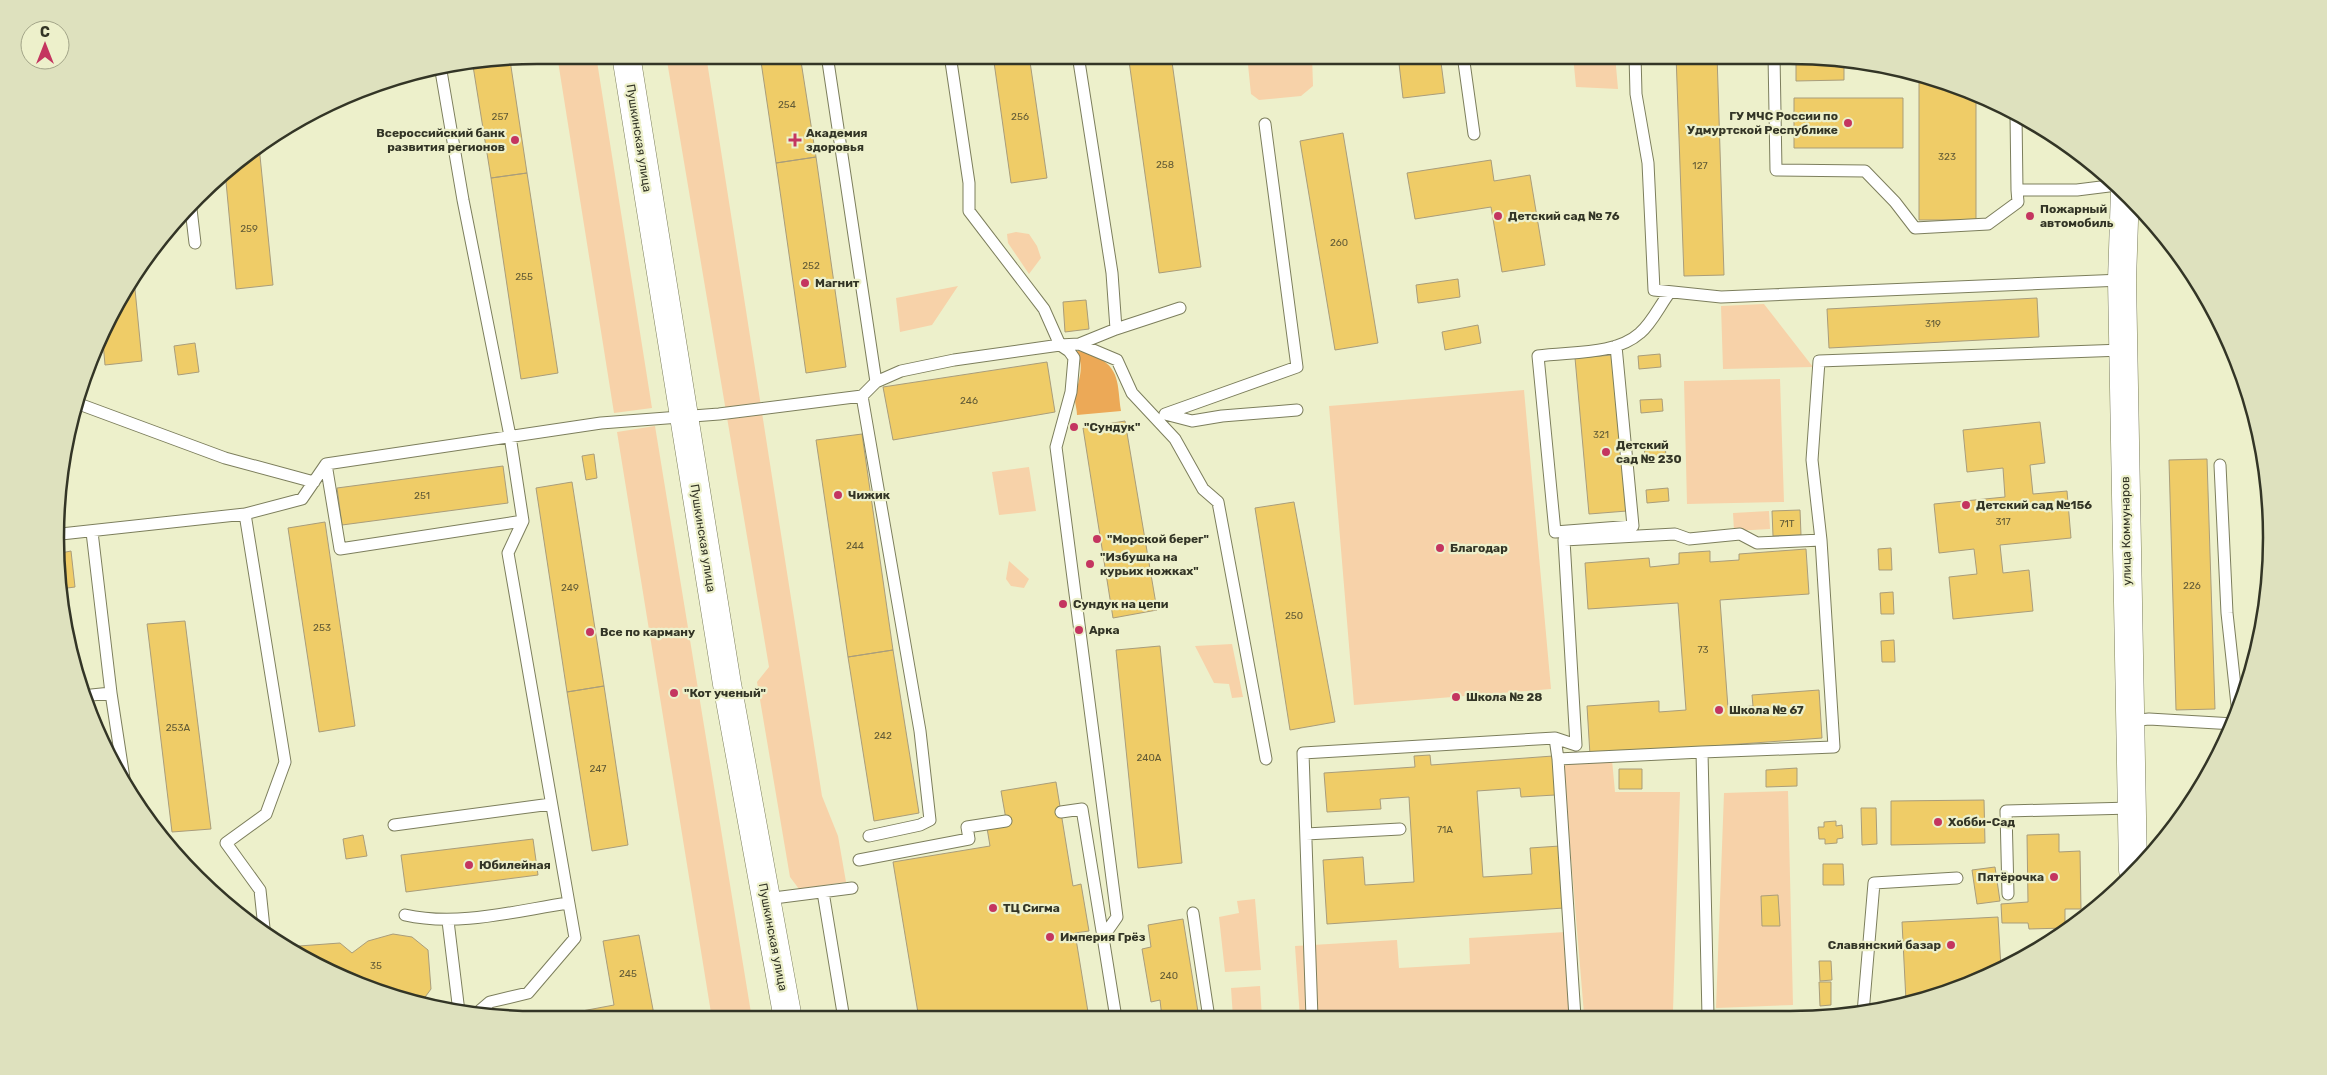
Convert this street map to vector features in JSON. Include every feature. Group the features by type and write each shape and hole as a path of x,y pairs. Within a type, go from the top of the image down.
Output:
{"main road":[{"name":"Пушкинская улица","path":"627,64 727,684 787,1011"},
{"name":"улица Коммунаров","path":"2125,204 2122,280 2133,863"}],"lane":[{"path":"828,64 876,382"},
{"path":"951,64 969,183 969,211 1044,309 1060,345 1069,350 1074,358 1075,366 1070,392 1056,447 1117,917 1103,937"},
{"path":"1079,64 1112,272 1116,329"},
{"path":"1464,64 1474,134"},
{"path":"1635,64 1636,94 1648,163 1654,290 1721,297 2122,280"},
{"path":"1774,64 1776,170 1866,171 1895,202 1914,228 1988,224 2018,202 2016,122"},
{"path":"441,74 463,200 510,436 523,521 508,553 575,938 528,993 490,1002 483,1008"},
{"path":"1165,414 1297,367 1265,124"},
{"path":"2017,190 2077,190 2108,187"},
{"path":"192,214 195,243"},
{"path":"1616,346 1633,526 1555,532 1538,356 1616,346 1641,332 1670,292"},
{"path":"64,534 245,514 302,499 326,464 601,423 770,409 862,396 876,382 901,372 954,360 1079,344 1116,329 1180,308"},
{"path":"1079,344 1117,360 1132,393 1175,439 1203,489 1218,502 1266,759"},
{"path":"1558,759 1834,747 1821,540 1812,460 1819,361 2123,350"},
{"path":"862,396 920,731 930,820 920,825 869,836"},
{"path":"83,405 225,458 314,482"},
{"path":"1150,411 1192,421 1222,416 1297,410"},
{"path":"326,464 340,549 523,521"},
{"path":"2220,465 2227,613 2236,695"},
{"path":"245,514 285,762 266,814 226,843 260,890 264,923"},
{"path":"92,532 111,693 122,764"},
{"path":"1312,1011 1303,753 1555,738 1576,745 1564,540 1675,534 1689,539 1740,534 1756,543 1821,540"},
{"path":"91,695 111,693"},
{"path":"2130,721 2149,719 2225,723"},
{"path":"1555,738 1576,1011"},
{"path":"1702,752 1708,1011"},
{"path":"394,825 551,804"},
{"path":"2008,894 2006,811 2132,808"},
{"path":"1061,812 1082,809 1115,1011"},
{"path":"859,860 969,838 967,827 1006,821"},
{"path":"1306,834 1400,829"},
{"path":"1864,1005 1874,883 1957,878"},
{"path":"766,899 852,888"},
{"path":"823,892 843,1011"},
{"path":"405,916 448,921 568,903"},
{"path":"1193,913 1208,1011"},
{"path":"448,921 458,1004"}],"shaded area":[{"path":"558,64 597,64 652,408 614,413"},
{"path":"668,64 707,64 822,796 838,836 846,882 799,889 790,877 757,682 769,667"},
{"path":"1248,64 1312,64 1313,86 1301,96 1259,100 1251,94"},
{"path":"1574,64 1616,64 1618,89 1576,87"},
{"path":"1016,232 1029,234 1037,246 1041,258 1029,274 1008,243 1007,234"},
{"path":"958,286 932,325 900,332 896,298"},
{"path":"1764,304 1813,367 1723,369 1721,306"},
{"path":"1075,351 1103,360 1113,371 1118,385 1121,411 1077,415 1075,399 1081,368 1079,356"},
{"path":"1780,379 1784,502 1687,504 1684,381"},
{"name":"Благодар","path":"1524,390 1551,689 1354,705 1329,406"},
{"path":"655,426 751,1011 711,1011 617,432"},
{"path":"1029,467 1036,511 999,515 992,472"},
{"path":"1769,511 1770,529 1734,531 1733,513"},
{"path":"1009,561 1029,579 1024,588 1011,586 1006,579"},
{"path":"1232,644 1243,697 1232,698 1229,684 1214,683 1195,646"},
{"path":"1612,760 1615,792 1680,792 1673,1010 1584,1011 1563,762"},
{"path":"1788,791 1793,1005 1716,1008 1724,793"},
{"path":"1255,899 1261,970 1225,972 1219,917 1239,913 1237,901"},
{"path":"1566,932 1571,1011 1300,1011 1295,946 1397,940 1399,968 1470,964 1469,938"},
{"path":"1260,986 1262,1011 1233,1011 1231,988"}],"building":[{"path":"761,64 801,64 816,157 776,163"},
{"path":"994,64 1030,64 1047,178 1011,183"},
{"path":"1129,64 1172,64 1201,267 1159,273"},
{"path":"1399,64 1441,64 1445,93 1403,98"},
{"path":"1676,64 1717,64 1724,275 1684,276"},
{"path":"1796,64 1844,67 1844,80 1796,81"},
{"path":"511,65 527,173 491,178 473,68"},
{"path":"1919,82 1976,102 1976,220 1919,220"},
{"name":"ГУ МЧС России по Удмуртской Республике","path":"1794,98 1903,98 1903,148 1794,148"},
{"path":"1343,133 1378,343 1335,350 1300,141"},
{"path":"260,154 273,285 236,289 226,180"},
{"path":"816,157 846,367 806,373 776,163"},
{"path":"1491,160 1494,181 1530,175 1545,265 1502,272 1491,207 1415,219 1407,173"},
{"path":"527,173 558,373 521,379 491,178"},
{"path":"1458,279 1460,297 1418,303 1416,285"},
{"path":"135,288 142,361 105,365 104,348"},
{"path":"2037,298 2039,337 1829,348 1827,309"},
{"path":"1086,300 1089,329 1065,332 1063,302"},
{"path":"1478,325 1481,343 1445,350 1442,332"},
{"path":"195,343 199,372 178,375 174,346"},
{"path":"1660,354 1661,367 1639,369 1638,356"},
{"path":"1613,355 1627,511 1589,514 1575,358"},
{"path":"1047,362 1055,412 893,440 883,387"},
{"path":"1662,399 1663,411 1641,413 1640,400"},
{"path":"1125,421 1157,610 1113,618 1083,428"},
{"path":"2040,422 2045,463 2030,465 2033,494 2067,491 2071,538 2000,545 2003,573 2029,570 2033,611 1953,619 1949,577 1977,574 1974,549 1939,553 1934,504 2005,497 2003,468 1967,472 1963,430"},
{"path":"862,434 893,650 848,657 816,440"},
{"path":"1665,443 1666,456 1645,458 1644,445"},
{"path":"594,454 597,478 586,480 582,456"},
{"path":"2207,459 2215,709 2176,710 2169,460"},
{"path":"503,466 508,503 342,525 337,488"},
{"path":"572,482 604,686 567,692 536,488"},
{"path":"1668,488 1669,501 1647,503 1646,490"},
{"path":"1294,502 1335,722 1290,730 1255,508"},
{"path":"1800,510 1801,535 1773,536 1772,511"},
{"path":"325,522 355,726 319,732 288,528"},
{"path":"1891,548 1892,570 1879,570 1878,549"},
{"path":"1806,549 1809,594 1720,600 1728,708 1753,706 1752,695 1819,690 1822,738 1590,755 1587,706 1659,701 1659,712 1686,710 1678,603 1588,609 1585,563 1649,558 1650,567 1679,564 1679,553 1710,551 1710,562 1739,560 1739,554"},
{"path":"71,551 75,587 67,588 64,552"},
{"path":"1893,592 1894,614 1881,614 1880,593"},
{"path":"185,621 211,829 172,832 147,624"},
{"path":"1894,640 1895,662 1882,662 1881,641"},
{"path":"1160,646 1182,863 1138,868 1116,650"},
{"path":"893,650 919,813 874,821 848,657"},
{"path":"604,686 628,845 592,851 567,692"},
{"path":"1430,755 1431,765 1553,756 1555,795 1521,797 1520,788 1477,791 1483,877 1532,874 1530,848 1560,846 1564,908 1327,924 1323,860 1363,857 1365,885 1414,882 1409,797 1380,799 1381,809 1327,812 1324,773 1415,767 1414,756"},
{"path":"1797,768 1797,786 1766,787 1766,770"},
{"path":"1619,769 1642,769 1642,789 1619,789"},
{"name":"ТЦ Сигма","path":"1056,782 1073,886 1081,884 1089,931 1075,933 1088,1011 918,1011 893,862 990,846 987,828 1007,825 1001,791"},
{"name":"Хобби-Сад","path":"1984,800 1985,843 1891,845 1891,801"},
{"path":"1861,808 1876,808 1877,844 1862,845"},
{"path":"1836,821 1836,826 1842,825 1843,838 1837,839 1837,843 1825,844 1825,839 1819,839 1818,827 1824,827 1824,822"},
{"name":"Пятёрочка","path":"2059,834 2059,852 2080,851 2081,909 2065,909 2065,922 2057,928 2029,929 2028,923 2002,923 2001,904 2028,902 2027,835"},
{"path":"363,835 367,856 346,859 343,839"},
{"name":"Юбилейная","path":"533,839 538,875 406,892 401,855"},
{"path":"1823,864 1843,864 1844,885 1823,885"},
{"path":"1995,867 2000,901 1977,904 1972,870"},
{"path":"1778,895 1780,926 1762,926 1761,896"},
{"name":"Славянский базар","path":"1998,917 2001,961 1942,986 1906,996 1902,922"},
{"path":"1183,919 1198,1011 1161,1011 1160,1000 1151,1002 1142,949 1151,947 1148,925"},
{"path":"393,934 412,937 428,950 431,989 425,997 385,986 356,975 299,946 340,943 352,953 368,941"},
{"path":"639,935 653,1011 582,1011 614,1005 603,941"},
{"path":"1819,961 1831,961 1832,980 1820,981"},
{"path":"1819,982 1831,982 1831,1005 1820,1006"}],"place":[{"name":"ГУ МЧС России по Удмуртской Республике","path":"1848,123"},
{"name":"Всероссийский банк развития регионов","path":"515,140"},
{"name":"Академия здоровья","path":"795,140"},
{"name":"Детский сад № 76","path":"1498,216"},
{"name":"Пожарный автомобиль","path":"2030,216"},
{"name":"Магнит","path":"805,283"},
{"name":"\"Сундук\"","path":"1074,427"},
{"name":"Детский сад № 230","path":"1606,452"},
{"name":"Чижик","path":"838,495"},
{"name":"Детский сад №156","path":"1966,505"},
{"name":"\"Морской берег\"","path":"1097,539"},
{"name":"Благодар","path":"1440,548"},
{"name":"\"Избушка на курьих ножках\"","path":"1090,564"},
{"name":"Сундук на цепи","path":"1063,604"},
{"name":"Арка","path":"1079,630"},
{"name":"Все по карману","path":"590,632"},
{"name":"\"Кот ученый\"","path":"674,693"},
{"name":"Школа № 28","path":"1456,697"},
{"name":"Школа № 67","path":"1719,710"},
{"name":"Хобби-Сад","path":"1938,822"},
{"name":"Юбилейная","path":"469,865"},
{"name":"Пятёрочка","path":"2054,877"},
{"name":"ТЦ Сигма","path":"993,908"},
{"name":"Империя Грёз","path":"1050,937"},
{"name":"Славянский базар","path":"1951,945"}]}
